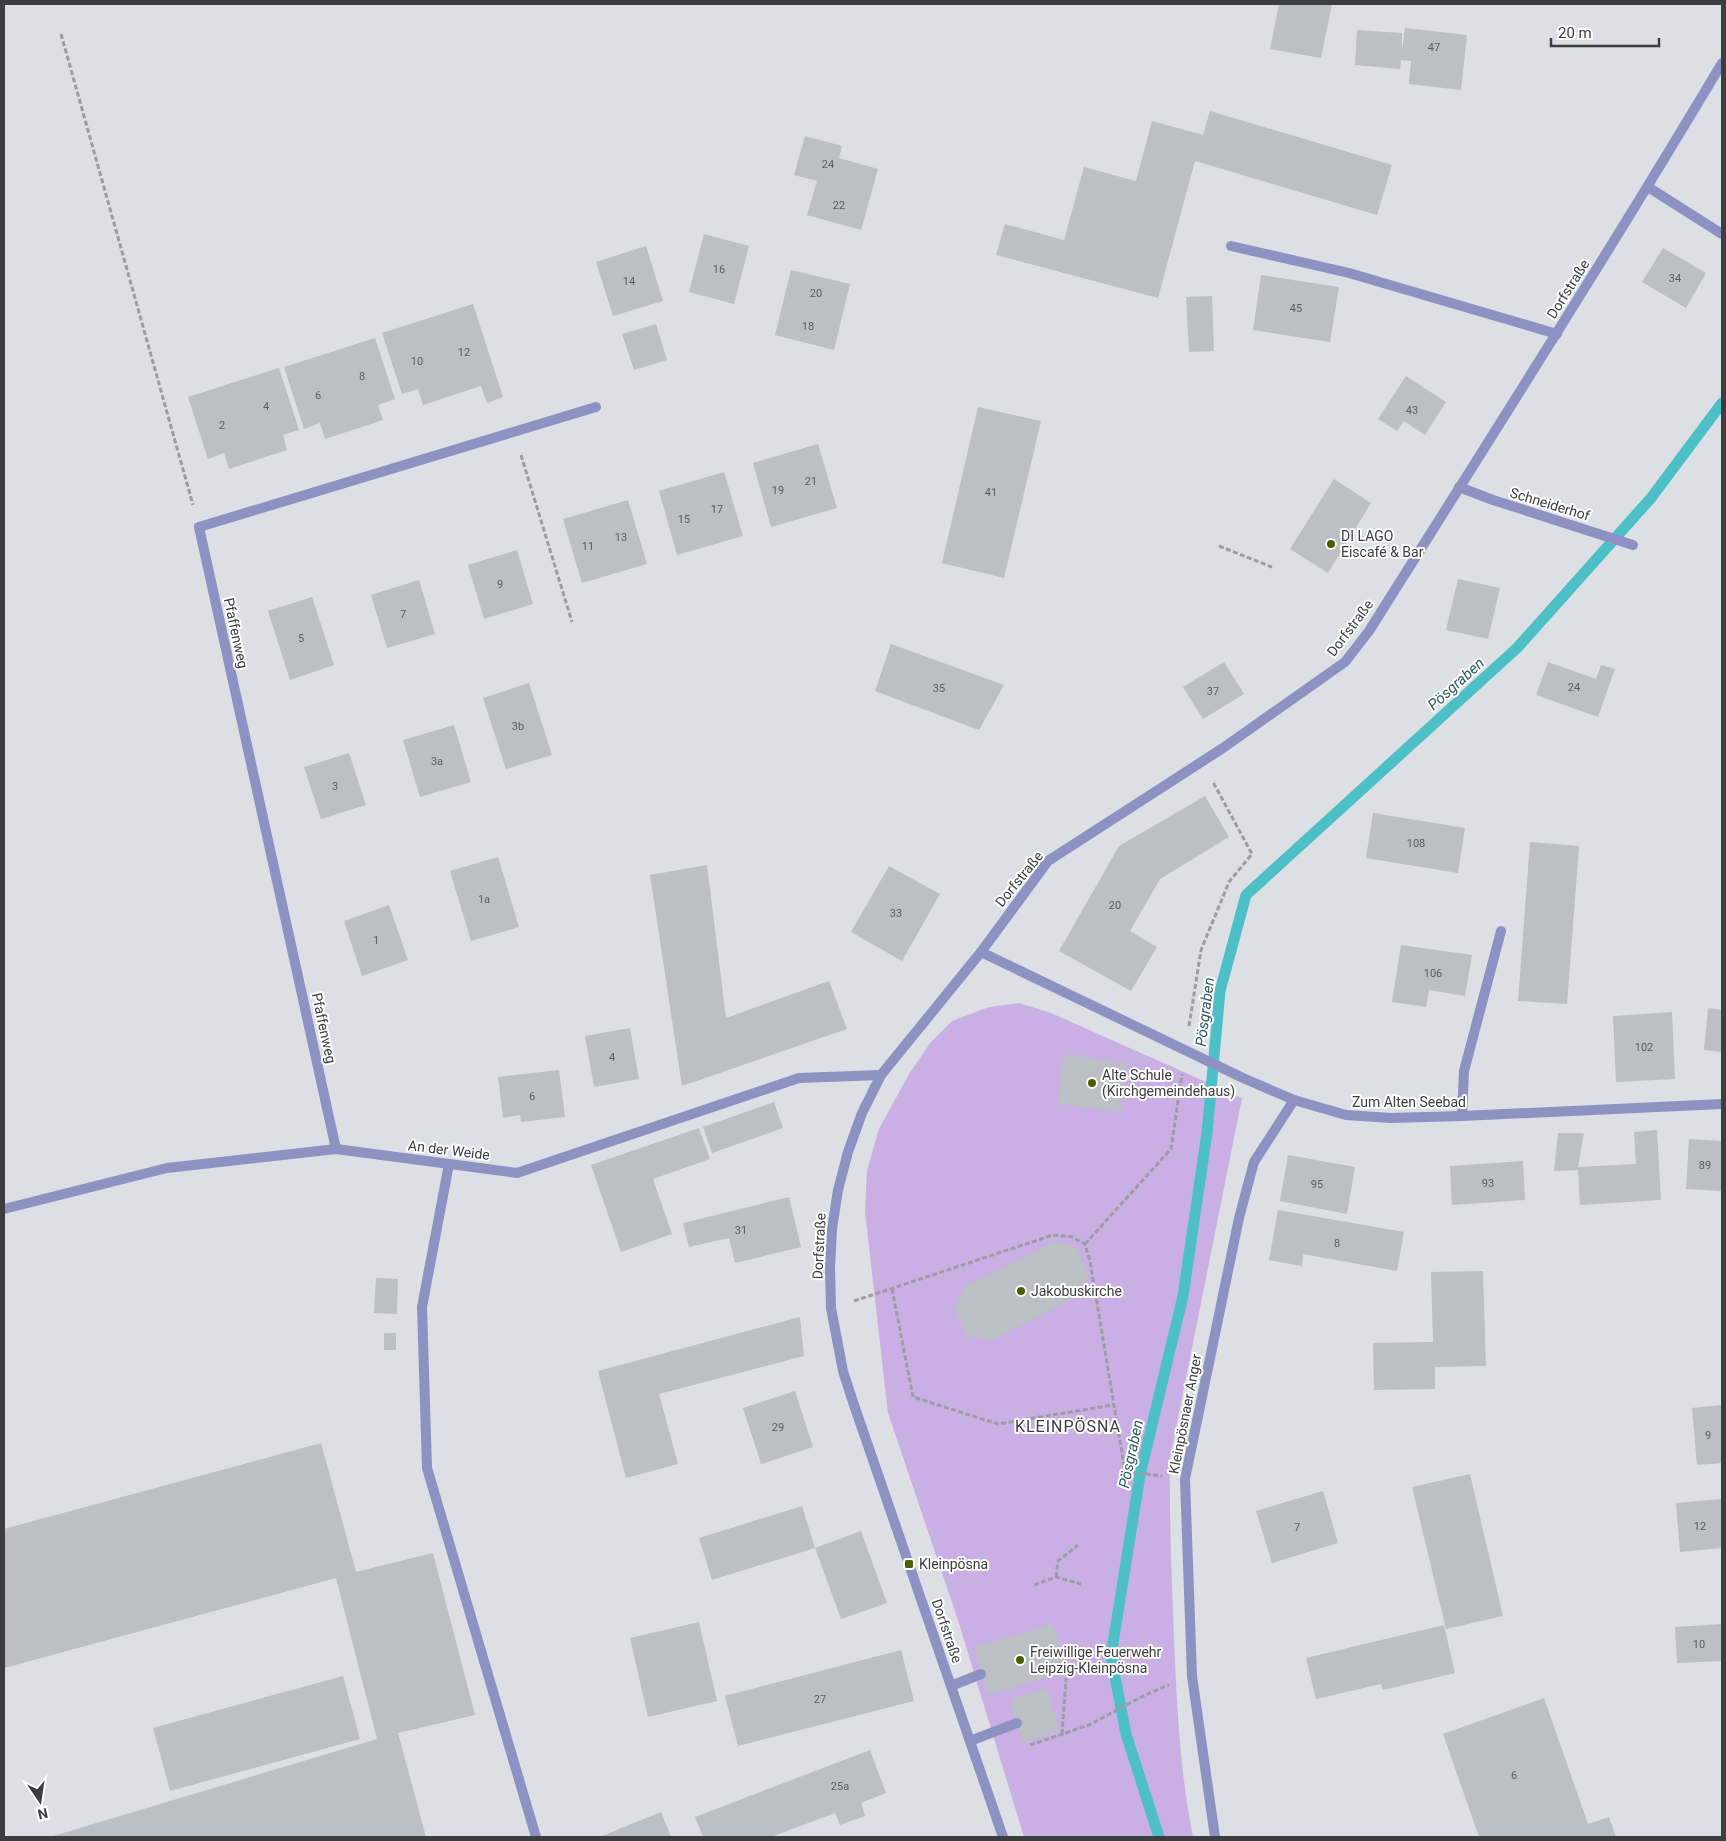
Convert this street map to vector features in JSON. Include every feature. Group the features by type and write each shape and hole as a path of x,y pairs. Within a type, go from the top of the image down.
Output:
{"street":[{"name":"Dorfstraße","path":"1003,1837 845,1379 831,1308 831,1239 838,1190 848,1152 862,1113 881,1075 981,952 1048,861 1202,762 1345,662 1369,630 1556,334 1648,187 1722,62"},
{"path":"1648,187 1722,234"},
{"path":"1231,246 1349,273 1556,334"},
{"path":"199,527 596,407"},
{"name":"Schneiderhof","path":"1459,487 1492,500 1633,545"},
{"name":"Pfaffenweg","path":"199,527 336,1150"},
{"path":"1462,1116 1464,1071 1501,931"},
{"name":"Zum Alten Seebad","path":"981,952 1243,1078 1294,1100 1346,1115 1391,1118 1462,1116 1722,1104"},
{"name":"An der Weide","path":"4,1209 167,1168 336,1150 517,1173 799,1078 881,1075"},
{"name":"Kleinpösnaer Anger","path":"1215,1837 1192,1676 1185,1479 1239,1218 1254,1162 1294,1100"},
{"path":"448,1164 422,1306 428,1468 536,1837"},
{"path":"951,1686 981,1674"},
{"path":"970,1740 1017,1723"}],"path":[{"path":"61,34 199,527"},
{"path":"514,432 572,622"},
{"path":"1219,546 1272,567"},
{"path":"1085,1244 1171,1149 1201,950 1228,882 1252,854 1202,762"},
{"path":"831,1308 1053,1235 1072,1237 1085,1244 1090,1261 1125,1471 1158,1475"},
{"path":"892,1289 914,1397 998,1424 1113,1405"},
{"path":"1056,1577 1058,1561 1078,1545"},
{"path":"1034,1585 1056,1577 1081,1584"},
{"path":"1062,1734 1066,1678"},
{"path":"1024,1747 1088,1725 1144,1695"}],"shaded area":[{"path":"1019,1003 1051,1013 1242,1098 1170,1458 1171,1550 1178,1715 1185,1789 1193,1837 1024,1837 957,1617 888,1413 865,1212 867,1170 879,1129 909,1074 931,1042 952,1021 989,1007"}],"building":[{"path":"1279,4 1332,4 1321,58 1270,49"},
{"path":"1405,28 1467,35 1461,90 1409,84 1411,61 1401,60 1400,69 1355,65 1357,30 1402,33 1402,52"},
{"path":"1210,111 1392,165 1377,215 1195,161 1158,298 996,255 1005,224 1064,240 1084,167 1136,181 1152,121 1203,135"},
{"path":"805,136 842,146 839,158 878,169 861,230 807,215 817,181 794,175"},
{"path":"704,234 749,246 734,304 689,292"},
{"path":"646,246 663,301 613,316 596,262"},
{"path":"1663,248 1706,273 1686,308 1642,282"},
{"path":"791,270 850,284 834,350 775,335"},
{"path":"1261,275 1339,287 1330,342 1253,330"},
{"path":"1212,296 1214,351 1189,352 1186,297"},
{"path":"473,304 503,397 487,403 481,386 423,405 418,389 402,394 382,333"},
{"path":"656,324 667,360 634,370 622,334"},
{"path":"375,338 395,399 378,405 383,420 325,439 320,423 304,429 284,367"},
{"path":"279,368 299,430 283,435 287,450 229,469 224,453 208,459 188,397"},
{"path":"1406,376 1446,402 1425,435 1404,421 1397,431 1378,419"},
{"path":"978,407 1041,421 1004,578 942,563"},
{"path":"818,444 837,508 771,527 753,463"},
{"path":"724,472 743,536 677,555 659,491"},
{"path":"1334,479 1371,503 1328,573 1290,549"},
{"path":"628,500 647,564 582,583 563,519"},
{"path":"517,550 533,604 484,619 468,565"},
{"path":"1458,579 1500,588 1488,639 1446,630"},
{"path":"419,580 435,634 387,648 371,595"},
{"path":"312,597 334,665 290,680 268,611"},
{"path":"891,644 1004,685 979,730 875,691"},
{"path":"1224,662 1244,694 1203,719 1183,687"},
{"path":"1548,662 1596,679 1601,665 1615,669 1598,717 1536,695"},
{"path":"529,683 552,755 506,769 483,698"},
{"path":"454,725 471,782 420,797 403,740"},
{"path":"349,753 366,805 321,819 304,767"},
{"path":"1205,796 1229,837 1160,879 1130,931 1157,947 1131,991 1059,951 1119,846"},
{"path":"1373,813 1465,828 1458,873 1366,858"},
{"path":"1530,842 1579,846 1567,1004 1518,1001"},
{"path":"498,857 519,927 471,941 450,871"},
{"path":"707,865 726,1018 829,981 847,1029 682,1086 650,875"},
{"path":"889,866 940,894 902,961 851,932"},
{"path":"389,905 408,960 362,976 344,921"},
{"path":"1401,945 1472,955 1465,996 1429,990 1426,1007 1392,1002"},
{"path":"1708,1008 1722,1010 1722,1052 1704,1050"},
{"path":"1672,1012 1675,1079 1616,1082 1613,1016"},
{"path":"630,1028 639,1079 594,1087 585,1036"},
{"name":"Alte Schule (Kirchgemeindehaus)","path":"1064,1054 1127,1064 1120,1112 1057,1103"},
{"path":"559,1070 565,1117 521,1122 520,1115 503,1118 498,1077"},
{"path":"774,1102 783,1128 712,1153 703,1127"},
{"path":"699,1128 710,1159 653,1179 672,1234 621,1252 591,1165"},
{"path":"1657,1130 1661,1200 1580,1205 1578,1170 1554,1171 1558,1133 1584,1133 1578,1167 1636,1164 1634,1132"},
{"path":"1689,1139 1722,1141 1722,1191 1686,1189"},
{"path":"1288,1155 1355,1167 1347,1214 1280,1201"},
{"path":"1523,1161 1525,1200 1452,1205 1450,1166"},
{"path":"789,1197 801,1247 735,1263 729,1238 689,1247 683,1223"},
{"path":"1278,1210 1404,1232 1397,1271 1303,1254 1302,1266 1269,1260"},
{"name":"Jakobuskirche","path":"1055,1241 1077,1248 1089,1274 1077,1296 991,1341 966,1335 954,1310 964,1287"},
{"path":"1483,1271 1486,1366 1435,1367 1435,1389 1374,1390 1373,1343 1433,1342 1431,1272"},
{"path":"376,1278 398,1279 397,1314 374,1313"},
{"path":"800,1317 804,1356 659,1394 678,1464 626,1478 598,1371"},
{"path":"384,1333 396,1333 396,1350 384,1350"},
{"path":"795,1391 813,1447 761,1464 743,1408"},
{"path":"1722,1405 1722,1463 1697,1465 1692,1408"},
{"path":"321,1443 356,1572 433,1553 475,1715 398,1733 426,1837 50,1837 377,1739 336,1578 4,1668 4,1529"},
{"path":"1470,1474 1503,1616 1446,1629 1412,1487"},
{"path":"1323,1491 1338,1543 1272,1563 1256,1511"},
{"path":"1722,1499 1722,1548 1680,1552 1676,1503"},
{"path":"802,1506 815,1548 712,1580 699,1538"},
{"path":"861,1531 887,1603 841,1619 815,1548"},
{"path":"699,1622 717,1701 648,1717 630,1638"},
{"name":"Freiwillige Feuerwehr Leipzig-Kleinpösna","path":"1053,1624 1066,1672 987,1695 973,1647"},
{"path":"1722,1624 1722,1661 1677,1663 1675,1627"},
{"path":"1444,1625 1455,1673 1383,1690 1381,1684 1316,1699 1306,1658"},
{"path":"901,1650 914,1701 738,1746 725,1696"},
{"path":"343,1676 360,1739 170,1791 153,1728"},
{"path":"1046,1688 1060,1731 1023,1742 1010,1700"},
{"path":"1544,1698 1588,1824 1609,1817 1616,1837 1479,1837 1443,1734"},
{"path":"870,1750 886,1793 861,1803 865,1816 840,1825 835,1813 771,1837 703,1837 695,1817"},
{"path":"661,1812 671,1837 602,1836"}],"waterway":[{"name":"Pösgraben","path":"1159,1837 1126,1734 1111,1656 1140,1475 1183,1296 1207,1133 1220,991 1246,895 1517,648 1651,498 1722,403"}],"place":[{"name":"DI LAGO Eiscafé & Bar","path":"1331,544"},
{"name":"Alte Schule (Kirchgemeindehaus)","path":"1092,1083"},
{"name":"Jakobuskirche","path":"1021,1291"},
{"name":"Kleinpösna","path":"909,1564"},
{"name":"Freiwillige Feuerwehr Leipzig-Kleinpösna","path":"1020,1660"}],"district":[{"name":"KLEINPÖSNA","path":"1068,1426"}]}
